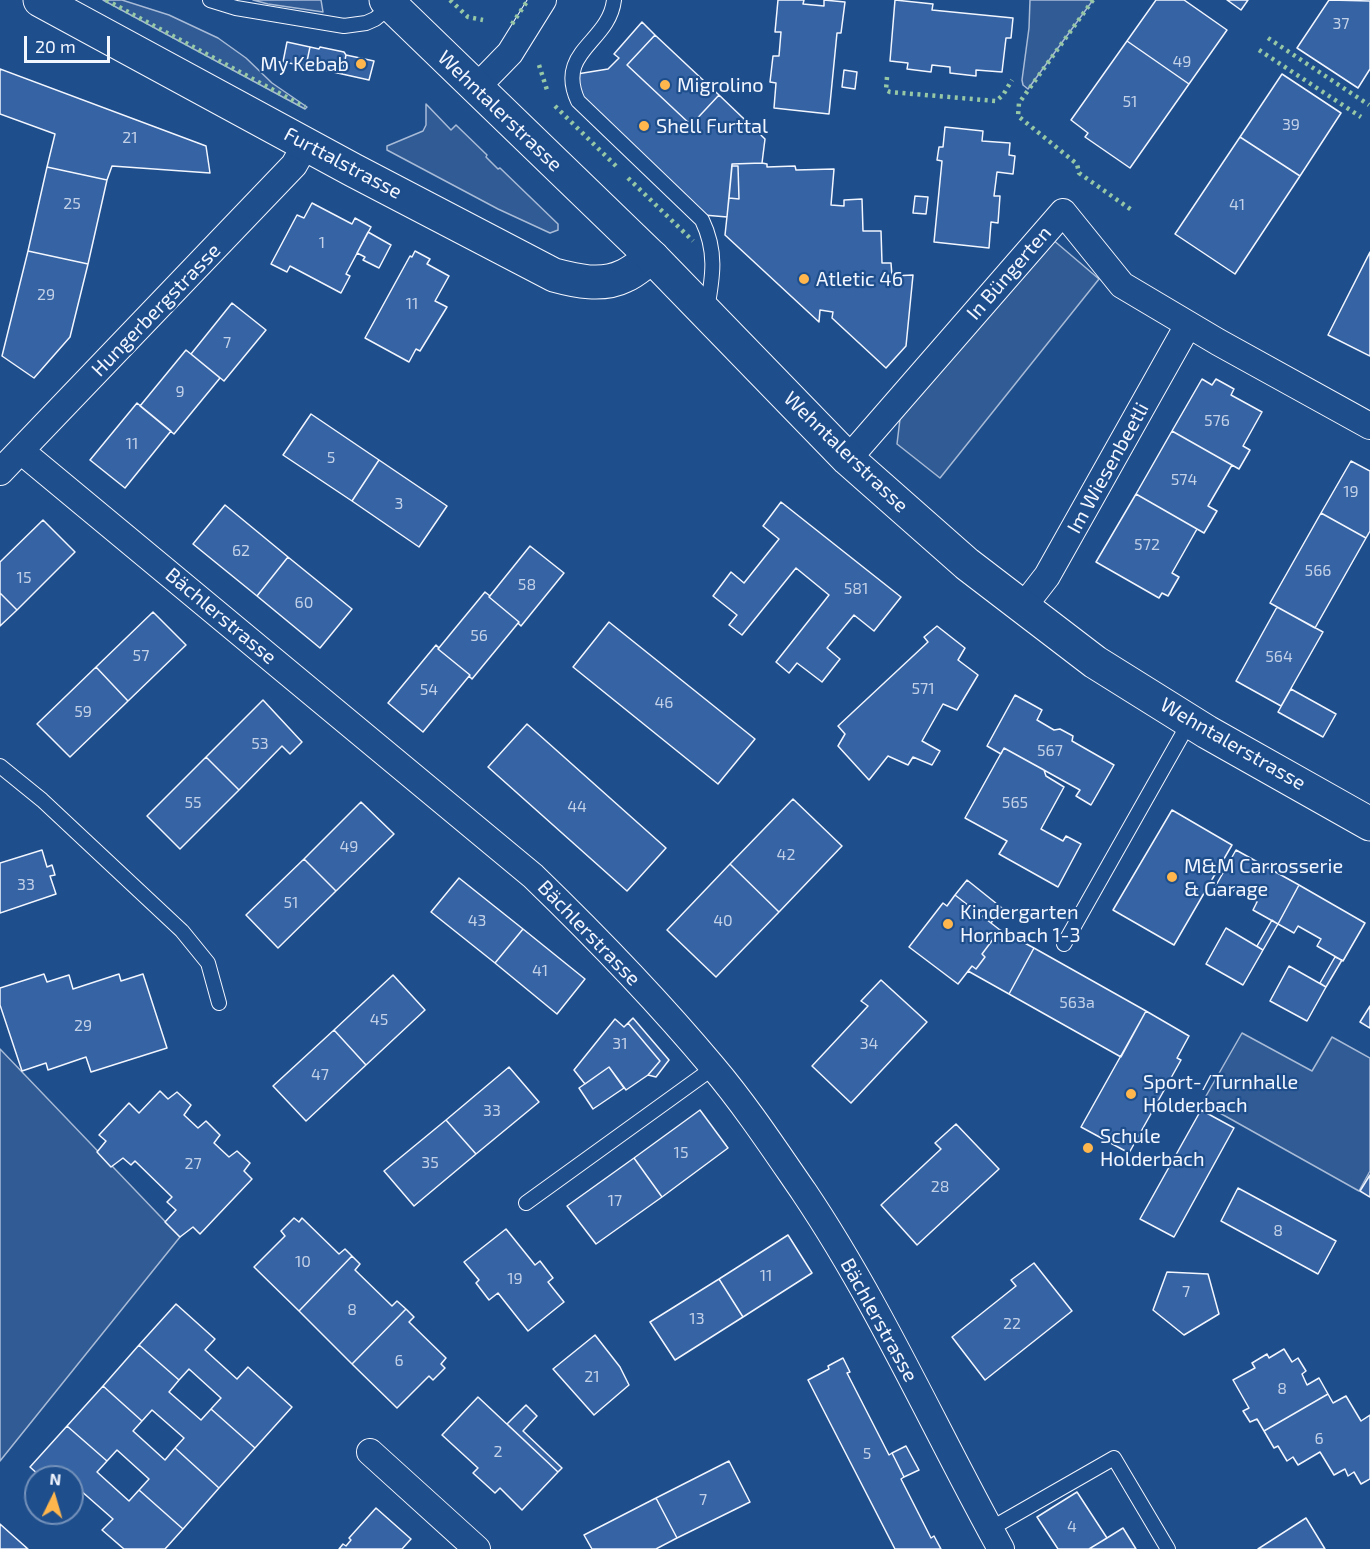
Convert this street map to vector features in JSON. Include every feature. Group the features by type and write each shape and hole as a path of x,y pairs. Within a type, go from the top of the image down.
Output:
{"main road":[{"name":"Furttalstrasse","path":"40,0 554,275 580,282 606,281 624,276 652,257"},
{"name":"Wehntalerstrasse","path":"389,3 652,257 848,459 967,564 1095,662 1190,721 1370,824"}],"street":[{"path":"476,87 510,53 543,0"},
{"name":"Hungerbergstrasse","path":"0,472 294,165 306,144"},
{"name":"In Büngerten","path":"848,459 1063,212 1122,285 1188,325 1370,426"},
{"name":"Im Wiesenbeetli","path":"1023,607 1047,576 1188,325"},
{"name":"Bächlerstrasse","path":"21,451 533,876 658,1004 713,1068 804,1193 863,1288 996,1539"},
{"path":"370,1452 477,1549"}],"lane":[{"path":"210,0 236,8 344,26 366,23 375,19 389,3"},
{"path":"614,0 613,10 607,22 575,61 571,80 573,90 578,101 702,220 710,242 714,273 706,313"},
{"path":"1064,944 1190,721"},
{"path":"0,766 50,808 182,931 208,963 219,1003"},
{"path":"526,1203 713,1068"},
{"path":"996,1539 1114,1458 1168,1549"}],"shaded area":[{"path":"103,0 122,0 169,15 218,38 246,58 272,83 307,107 305,109"},
{"path":"253,0 321,0 323,12 268,4"},
{"path":"1030,0 1093,0 1028,89 1023,85 1022,80"},
{"path":"426,104 451,130 456,125 498,169 500,168 558,224 558,230 550,233 498,209 387,150 387,146 423,131 426,125"},
{"path":"1052,239 1099,279 940,478 897,444 900,419"},
{"path":"1242,1033 1312,1071 1332,1037 1370,1058 1370,1171 1359,1191 1202,1103"},
{"path":"0,1049 180,1237 0,1461"}],"building":[{"path":"778,0 804,0 803,4 824,6 824,0 845,2 841,33 837,33 829,114 774,108 776,83 770,82 773,56 779,56 781,32 775,32"},
{"path":"895,0 933,4 932,10 1013,18 1011,38 1006,38 1002,72 976,70 976,76 950,73 950,67 932,65 931,72 907,69 908,63 890,61"},
{"path":"1156,0 1184,0 1227,30 1189,84 1127,41"},
{"path":"1227,0 1248,0 1241,10"},
{"path":"1329,0 1370,1 1370,69 1358,88 1297,48"},
{"path":"642,22 655,35 627,65 691,125 719,95 765,139 762,163 732,164 727,217 704,215 581,99 577,74 608,69 619,58 614,54"},
{"path":"655,35 719,95 691,125 627,65"},
{"path":"1127,41 1189,84 1130,168 1085,137 1088,133 1071,120"},
{"path":"287,42 310,47 306,66 283,62"},
{"path":"310,47 344,52 346,55 342,74 306,66"},
{"path":"346,55 374,61 369,80 342,74"},
{"path":"0,69 206,146 210,173 112,166 107,180 47,167 55,134 0,114"},
{"path":"844,70 857,72 855,89 842,87"},
{"path":"1282,74 1341,113 1300,176 1240,137"},
{"path":"945,127 983,131 982,141 1010,143 1009,155 1015,156 1013,174 997,172 994,196 1000,196 998,223 991,222 989,248 934,242 942,161 937,160 939,147 943,147"},
{"path":"1240,137 1300,176 1235,274 1175,234"},
{"path":"732,164 767,164 767,167 795,166 796,170 834,169 831,205 844,206 844,200 862,199 863,231 881,231 882,263 891,263 892,276 913,275 906,346 886,368 832,318 833,312 820,310 819,322 725,235 729,198 739,199 738,166 732,166"},
{"path":"732,166 738,166 739,199 729,198"},
{"path":"47,167 107,180 88,264 28,251"},
{"path":"915,196 928,197 926,214 913,213"},
{"path":"312,203 352,224 355,218 371,227 346,274 350,276 341,293 290,266 287,272 271,264 297,215 304,218"},
{"path":"368,232 391,245 379,268 363,260 365,257 357,253"},
{"path":"28,251 88,264 70,337 34,378 2,356"},
{"path":"415,251 430,259 427,264 449,276 435,301 447,307 420,351 416,349 409,362 365,338 410,256 412,257"},
{"path":"1370,252 1370,356 1328,335"},
{"path":"232,303 266,330 224,381 191,354"},
{"path":"186,350 220,378 174,434 140,406"},
{"path":"1202,379 1212,385 1216,379 1234,389 1231,395 1262,412 1243,446 1250,450 1239,469 1172,431"},
{"path":"137,403 171,431 125,488 90,460"},
{"path":"311,414 379,460 352,501 283,455"},
{"path":"1172,431 1232,465 1208,506 1217,511 1204,533 1136,494"},
{"path":"379,460 447,506 419,547 352,501"},
{"path":"1351,461 1370,471 1370,531 1366,538 1321,513"},
{"path":"1136,494 1197,529 1172,573 1179,577 1168,596 1162,593 1159,598 1096,562"},
{"path":"781,502 901,597 874,631 854,615 827,648 840,659 822,682 797,663 789,673 776,662 829,595 796,568 742,635 729,625 737,615 713,596 731,572 744,583 779,539 763,526"},
{"path":"225,505 288,557 257,596 193,544"},
{"path":"1321,513 1366,538 1315,628 1270,603"},
{"path":"43,520 75,552 17,610 0,593 0,562"},
{"path":"530,546 564,573 521,626 489,597"},
{"path":"288,557 352,609 320,648 257,596"},
{"path":"485,592 519,622 472,679 438,649"},
{"path":"0,593 17,610 0,626"},
{"path":"1277,607 1323,632 1281,706 1236,681"},
{"path":"153,612 186,645 128,701 96,667"},
{"path":"609,622 755,739 718,784 573,667"},
{"path":"937,626 965,648 958,660 978,675 957,710 943,704 922,741 940,751 932,765 913,757 908,765 888,756 869,780 838,746 845,734 838,726 928,642 924,637"},
{"path":"436,645 470,675 423,732 388,703"},
{"path":"96,667 128,701 70,757 37,724"},
{"path":"1291,689 1336,714 1323,737 1278,712"},
{"path":"1015,695 1042,710 1037,720 1054,730 1060,729 1073,736 1072,741 1114,765 1091,805 1076,796 1080,790 1004,748 1001,754 987,746"},
{"path":"263,700 302,742 290,754 282,746 239,790 206,757"},
{"path":"527,724 666,848 627,891 488,767"},
{"path":"1004,748 1044,770 1046,776 1064,787 1041,829 1063,841 1066,836 1081,844 1058,887 999,854 1007,841 965,818"},
{"path":"206,757 239,790 180,849 147,816"},
{"path":"793,799 842,846 779,912 730,864"},
{"path":"361,802 394,834 336,891 304,859"},
{"name":"M&M Carrosserie & Garage","path":"1172,810 1232,845 1174,945 1113,910"},
{"path":"42,850 47,867 52,865 55,875 50,876 56,894 0,913 0,863"},
{"path":"1236,850 1299,885 1278,924 1253,910 1257,902 1234,889 1230,896 1215,887"},
{"path":"304,859 336,891 278,948 246,915"},
{"path":"730,864 779,912 716,977 667,930"},
{"path":"459,878 523,929 495,963 431,912"},
{"path":"967,880 1002,908 991,923 955,895"},
{"path":"1299,885 1365,923 1343,961 1317,946 1321,939 1298,926 1294,933 1278,924"},
{"path":"955,895 1000,930 982,954 985,957 976,969 972,966 958,984 909,947 943,903 947,906"},
{"path":"1272,920 1278,924 1263,950 1257,946"},
{"path":"1226,928 1263,950 1243,985 1206,964"},
{"path":"523,929 585,979 557,1014 495,963"},
{"path":"1000,930 1034,948 1009,994 968,971 972,966 976,969 985,957 982,954"},
{"path":"1034,948 1146,1011 1121,1057 1009,994"},
{"path":"1335,957 1342,960 1326,987 1320,983"},
{"path":"1289,966 1326,987 1307,1021 1270,1001"},
{"path":"44,974 47,982 69,975 73,989 119,974 121,981 143,974 167,1048 91,1072 86,1057 48,1070 46,1063 22,1071 0,1005 0,988"},
{"path":"393,975 425,1010 366,1065 334,1030"},
{"path":"881,980 927,1022 851,1103 812,1066 868,1006 861,1001"},
{"path":"1370,1006 1370,1028 1360,1022"},
{"name":"Sport-/Turnhalle Holderbach","path":"1146,1011 1189,1036 1177,1058 1181,1060 1129,1153 1081,1127"},
{"path":"633,1018 669,1060 656,1077 648,1075 660,1061 628,1023"},
{"path":"615,1019 624,1027 628,1023 660,1061 648,1075 626,1090 609,1067 585,1084 574,1070"},
{"path":"334,1030 366,1065 306,1121 273,1086"},
{"path":"509,1067 539,1102 476,1154 446,1120"},
{"path":"609,1067 624,1088 593,1109 579,1088"},
{"path":"160,1091 168,1099 177,1092 191,1105 184,1115 198,1128 206,1121 220,1135 214,1143 229,1157 237,1151 250,1163 244,1171 252,1179 200,1234 193,1227 180,1237 165,1222 176,1210 167,1202 172,1197 135,1161 131,1165 123,1158 111,1167 97,1152 106,1141 99,1135 129,1103 139,1113"},
{"path":"700,1110 728,1148 662,1197 634,1158"},
{"path":"1201,1110 1234,1128 1174,1237 1140,1219"},
{"path":"446,1120 476,1154 414,1206 384,1171"},
{"path":"956,1124 999,1169 917,1245 881,1205 941,1149 935,1143"},
{"path":"634,1158 662,1197 596,1244 567,1206"},
{"path":"1370,1175 1370,1197 1360,1191"},
{"path":"1238,1188 1336,1241 1318,1274 1221,1221"},
{"path":"294,1218 299,1222 302,1218 339,1254 345,1249 352,1256 299,1311 254,1267 285,1236 281,1231"},
{"path":"506,1229 535,1265 540,1261 553,1278 548,1282 564,1302 528,1331 498,1293 489,1300 476,1283 479,1280 464,1262"},
{"path":"788,1235 812,1273 743,1317 719,1279"},
{"path":"352,1256 360,1264 355,1270 392,1306 397,1301 406,1309 352,1364 299,1311"},
{"path":"1034,1263 1072,1311 985,1380 952,1337 1016,1286 1011,1280"},
{"path":"1167,1272 1208,1274 1219,1314 1184,1335 1153,1310"},
{"path":"719,1279 743,1317 675,1360 650,1322"},
{"path":"176,1304 215,1339 205,1350 237,1379 248,1367 292,1407 255,1448 211,1409 221,1398 189,1369 179,1380 139,1345"},
{"path":"406,1309 414,1317 409,1322 446,1358 441,1364 445,1368 433,1380 429,1376 397,1408 352,1364"},
{"path":"595,1335 620,1367 629,1385 594,1415 553,1369"},
{"path":"139,1345 179,1380 169,1392 201,1420 211,1409 255,1448 219,1488 175,1448 184,1438 152,1410 142,1421 103,1386"},
{"path":"1284,1349 1292,1362 1298,1358 1306,1371 1302,1374 1307,1385 1319,1378 1328,1394 1264,1431 1257,1419 1250,1422 1243,1411 1249,1408 1233,1380 1255,1368 1252,1363 1267,1354 1269,1358"},
{"path":"843,1358 850,1372 847,1373 889,1455 892,1453 904,1477 901,1479 931,1538 934,1536 941,1549 895,1549 808,1380 829,1369 828,1366"},
{"path":"103,1386 142,1421 133,1431 165,1460 175,1448 219,1488 183,1529 139,1490 149,1479 117,1450 107,1461 67,1426"},
{"path":"1328,1394 1333,1403 1346,1396 1361,1421 1370,1415 1370,1479 1361,1484 1354,1472 1348,1476 1345,1469 1334,1475 1320,1452 1298,1465 1293,1457 1287,1461 1278,1446 1274,1448 1264,1431"},
{"path":"478,1397 558,1472 522,1510 500,1488 495,1493 473,1473 478,1468 442,1435"},
{"path":"526,1405 537,1416 523,1431 562,1468 558,1472 507,1424"},
{"path":"67,1426 107,1461 97,1472 129,1501 139,1490 183,1529 165,1549 124,1549 102,1530 113,1519 84,1494 84,1465 32,1465"},
{"path":"906,1446 919,1470 904,1477 892,1453"},
{"path":"729,1461 750,1502 677,1538 656,1498"},
{"path":"1077,1492 1107,1538 1089,1549 1058,1549 1037,1517"},
{"path":"656,1498 677,1538 656,1549 592,1549 584,1535"},
{"path":"376,1508 411,1539 402,1549 339,1549 343,1544 346,1546 351,1540 349,1538"},
{"path":"1306,1518 1325,1549 1258,1549"},
{"path":"0,1524 28,1549 0,1549"},
{"path":"1123,1528 1136,1549 1089,1549 1107,1538"}],"hedge":[{"path":"106,0 305,107"},
{"path":"450,0 468,17 483,20"},
{"path":"512,24 528,0"},
{"path":"1093,0 1019,103 1018,116 1077,164 1079,173 1133,211"},
{"path":"1268,38 1369,105"},
{"path":"1259,50 1361,117"},
{"path":"539,65 547,90"},
{"path":"887,77 886,90 890,92 996,101 1003,95 1012,80"},
{"path":"555,106 619,169"},
{"path":"628,178 693,241"}],"place":[{"name":"My Kebab","path":"361,64"},
{"name":"Migrolino","path":"665,85"},
{"name":"Shell Furttal","path":"644,126"},
{"name":"Atletic 46","path":"804,279"},
{"name":"M&M Carrosserie & Garage","path":"1172,877"},
{"name":"Kindergarten Hornbach 1-3","path":"948,924"},
{"name":"Sport-/Turnhalle Holderbach","path":"1131,1094"},
{"name":"Schule Holderbach","path":"1088,1148"}]}
